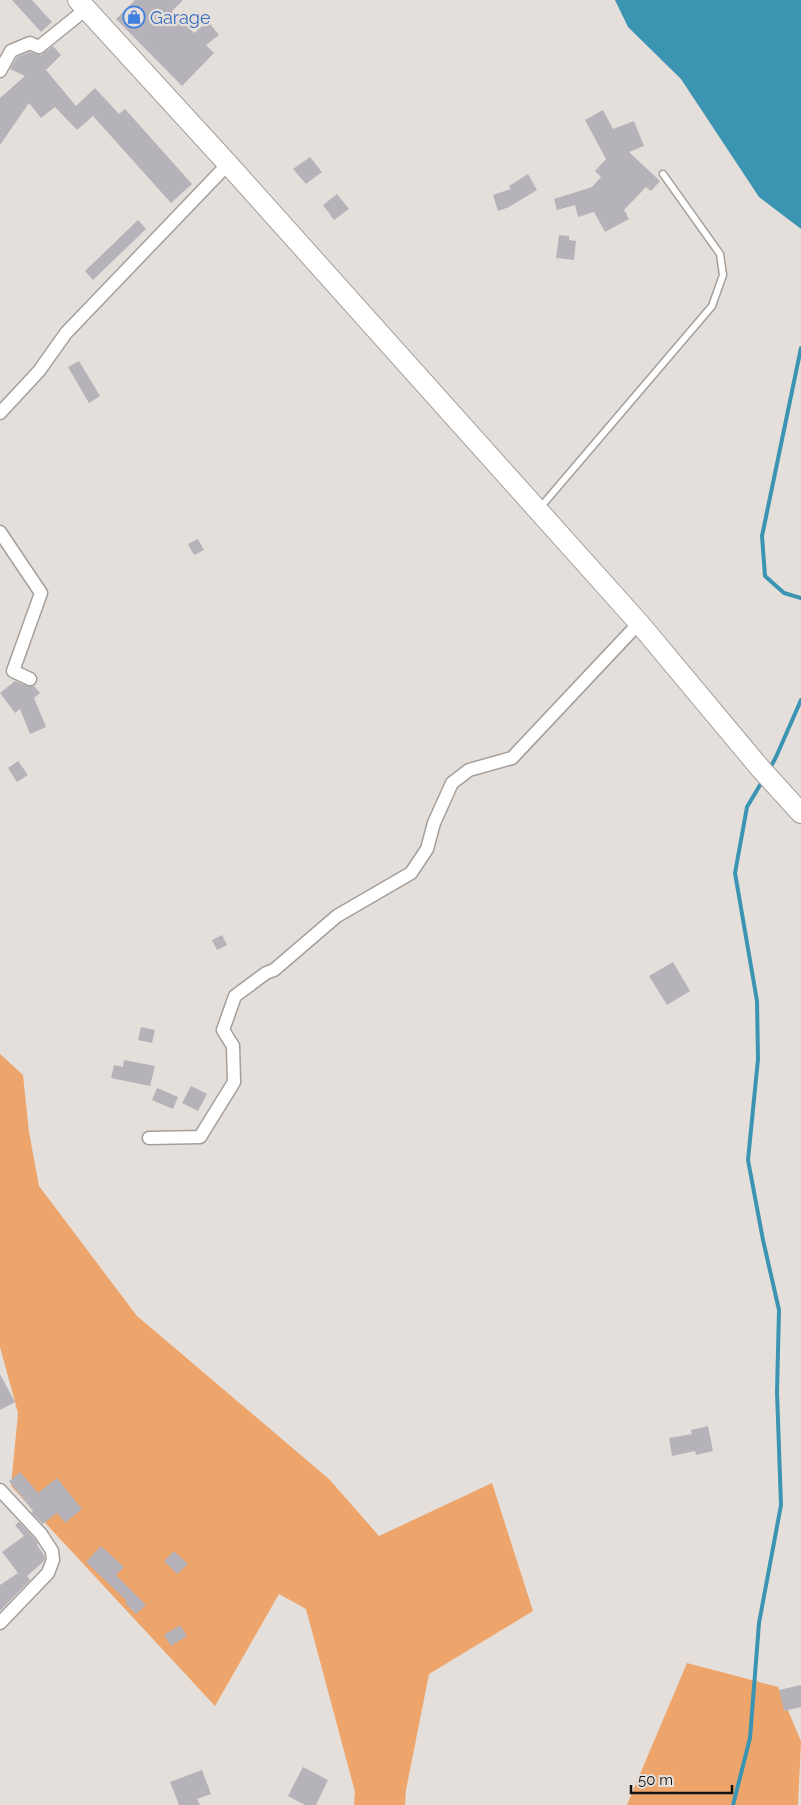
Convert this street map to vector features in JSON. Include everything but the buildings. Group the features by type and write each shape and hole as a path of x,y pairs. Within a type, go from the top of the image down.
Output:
{"main road":[{"path":"82,5 228,164 639,623 760,768 801,813"}],"street":[{"path":"0,70 11,51 30,43 39,47 82,5"},
{"path":"0,413 40,371 66,333 228,164"},
{"path":"0,532 40,592 13,671 30,679"},
{"path":"149,1138 200,1136 234,1082 233,1046 223,1030 236,996 266,973 274,970 337,916 411,873 427,849 434,823 452,783 469,770 512,758 639,623"},
{"path":"0,1490 41,1534 52,1552 53,1560 48,1573 0,1623"}],"lane":[{"path":"538,510 712,306 723,275 720,254 663,174"}],"shaded area":[{"path":"0,1054 23,1075 29,1132 39,1186 137,1316 329,1479 379,1536 492,1483 533,1611 429,1674 406,1790 405,1805 354,1805 355,1792 306,1609 279,1594 215,1706 11,1486 18,1413 0,1347"},
{"path":"687,1663 778,1687 801,1741 798,1805 627,1805"}],"water":[{"path":"615,0 801,0 801,229 759,197 681,79 628,27"}],"waterway":[{"path":"801,348 762,536 765,576 784,593 801,598"},
{"path":"769,770 801,700"},
{"path":"733,1805 750,1738 759,1623 781,1505 777,1392 779,1310 763,1240 748,1160 758,1059 757,1001 735,873 747,807 763,780"}],"place":[{"name":"Garage","path":"134,17"}]}
